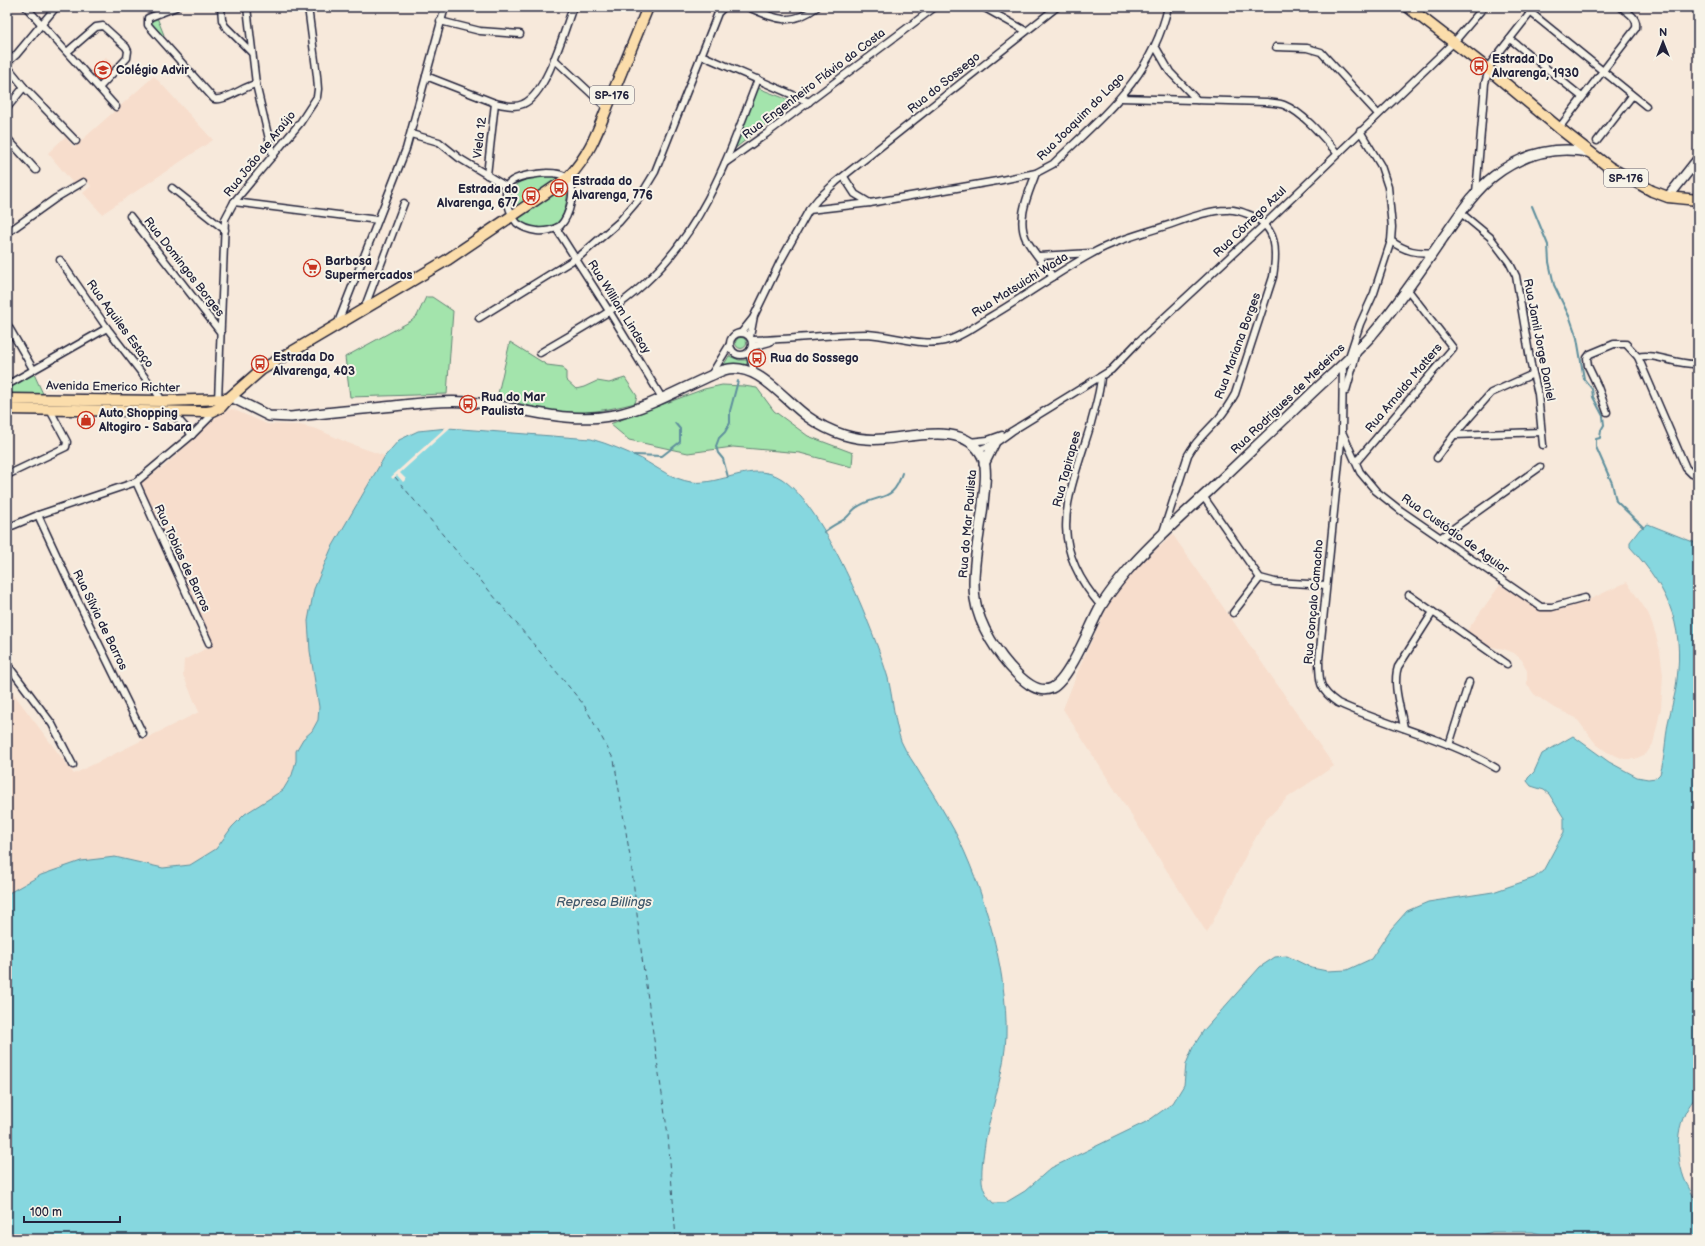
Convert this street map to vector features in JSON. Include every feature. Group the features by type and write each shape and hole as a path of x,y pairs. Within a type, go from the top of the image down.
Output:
{"main road":[{"name":"SP-176","path":"213,411 221,407 226,399 261,370 447,260 568,178 579,166 588,152 648,7"},
{"name":"SP-176","path":"1408,7 1488,69 1588,152 1640,186 1668,197 1698,200"},
{"name":"Avenida Emerico Richter","path":"7,399 163,401 226,399"},
{"name":"Avenida Emerico Richter","path":"7,409 168,412 213,411"}],"street":[{"path":"26,7 116,107"},
{"path":"56,7 7,65 24,87 76,141"},
{"path":"176,7 151,16 148,18 148,25 214,99 219,100 249,85 256,84"},
{"path":"222,7 222,20 225,26 252,53"},
{"path":"247,7 256,84 273,156"},
{"name":"Rua João de Araújo","path":"226,399 221,333 225,219 234,202 300,123 317,97 317,76 308,7"},
{"path":"337,325 398,172 411,134 440,21 445,7"},
{"path":"426,76 495,103 514,106 523,104 539,90 547,77 572,7"},
{"path":"479,318 576,258 599,241 619,222 638,200 655,172 718,13 724,7"},
{"path":"748,7 782,20 792,20 803,16 817,7"},
{"name":"Rua Engenheiro Flávio da Costa","path":"725,163 935,7"},
{"path":"983,7 1026,31"},
{"name":"Rua do Sossego","path":"741,333 754,316 780,262 809,210 818,199 1057,7"},
{"name":"Rua Joaquim do Lago","path":"809,210 870,203 1036,173 1053,164 1120,98 1136,79 1149,59 1155,46 1168,7"},
{"name":"Rua Córrego Azul","path":"978,450 994,444 1012,431 1111,370 1139,341 1265,224 1454,42 1484,7"},
{"path":"1524,7 1646,106"},
{"path":"1558,128 1635,31 1637,25 1634,17 1621,7"},
{"path":"1476,193 1485,83 1488,69 1531,12"},
{"path":"440,21 480,31 520,34"},
{"path":"67,52 96,26 103,26 126,47 128,51 127,58 99,88"},
{"path":"1510,39 1582,97"},
{"path":"1155,46 1170,72 1197,100"},
{"path":"1276,47 1307,48 1321,52 1378,114"},
{"path":"701,55 809,102"},
{"path":"554,59 607,108"},
{"path":"540,353 609,311 643,286 664,265 700,214 725,163 758,79"},
{"path":"7,108 24,87"},
{"path":"1597,141 1632,96"},
{"path":"1120,98 1266,102 1283,105 1292,109 1306,121 1338,153"},
{"name":"Viela 12","path":"486,175 495,103"},
{"path":"1360,131 1381,166 1388,187 1392,227 1391,241 1374,293 1360,324"},
{"path":"411,134 439,142 459,158 507,187"},
{"path":"7,138 36,170"},
{"path":"1564,150 1572,146 1576,141"},
{"name":"Rua Rodrigues de Medeiros","path":"1045,690 1053,688 1063,678 1101,606 1127,572 1163,532 1203,496 1369,338 1408,290 1461,213 1489,179 1515,161 1543,152 1564,150 1588,152"},
{"path":"1668,197 1698,159"},
{"path":"1036,173 1022,217 1023,228 1026,238 1053,277"},
{"path":"536,174 557,174 568,178 571,183 571,200 565,218 560,225 556,228 538,231 526,229 518,224 512,216 507,196 507,187 510,183 516,179 536,174"},
{"path":"844,177 855,194 870,203"},
{"path":"7,233 56,198 83,182"},
{"path":"172,188 225,230"},
{"path":"234,202 378,220"},
{"path":"364,309 404,203"},
{"name":"Rua Matsuichi Wada","path":"751,338 777,340 866,334 923,342 948,340 996,314 1092,253 1121,240 1207,213 1226,210 1240,211 1265,224"},
{"name":"Rua Jamil Jorge Daniel","path":"1461,213 1490,237 1513,269 1517,282 1533,374 1538,394 1543,445"},
{"name":"Rua Domingos Borges","path":"130,216 221,333"},
{"name":"Rua Mariana Borges","path":"1163,532 1193,444 1219,418 1235,394 1267,297 1276,261 1272,234 1265,224"},
{"name":"Rua William Lindsay","path":"556,228 662,398"},
{"path":"1391,241 1411,252 1434,252"},
{"path":"1039,256 1092,253"},
{"name":"Rua Aquiles Estaço","path":"60,260 107,328 163,401"},
{"name":"Rua Arnoldo Matters","path":"1356,462 1452,348 1408,290"},
{"name":"Rua do Sossego","path":"751,338 754,316"},
{"path":"7,324 33,369"},
{"name":"Rua Gonçalo Camacho","path":"1344,398 1358,349 1360,324"},
{"name":"Rua Gonçalo Camacho","path":"1360,324 1346,360 1342,432 1319,660 1320,683 1323,690 1329,696 1349,708 1449,745 1496,768"},
{"path":"7,385 107,328"},
{"path":"226,399 269,416 291,417 438,402 468,402 559,417 588,418 616,415 638,408 711,375 731,368 754,372 750,349 751,338 741,333 732,338 730,344 711,375"},
{"name":"Rua Matsuichi Wada","path":"750,349 777,340"},
{"path":"730,344 731,348 737,354 741,355 750,349"},
{"path":"1607,412 1600,391 1588,366 1587,358 1590,354 1614,344 1626,344 1638,357 1686,468 1692,474 1698,476"},
{"path":"1638,357 1647,356 1678,363 1698,364"},
{"name":"Rua do Mar Paulista","path":"754,372 811,420 842,434 874,440 928,434 947,434 968,442 978,450 984,464 983,501 974,583 975,599 979,614 992,641 1004,660 1014,672 1033,687 1045,690"},
{"path":"1437,458 1454,435 1491,392 1533,374"},
{"name":"Rua Tapirapes","path":"1101,376 1094,414 1068,502 1066,540 1072,560 1080,577 1101,606"},
{"path":"7,475 66,447 66,442 50,410"},
{"path":"7,528 38,515 136,482 192,436 209,418 213,411"},
{"path":"168,412 178,419 192,436"},
{"name":"Rua Córrego Azul","path":"968,442 988,440 1012,431"},
{"name":"Rua Custódio de Aguiar","path":"1342,432 1366,481 1376,491 1440,538 1542,607 1552,607 1585,598"},
{"path":"1454,435 1542,432"},
{"path":"984,464 994,444"},
{"path":"1440,538 1540,467"},
{"name":"Rua Tobias de Barros","path":"136,482 209,643"},
{"path":"1203,496 1260,578 1275,582 1326,585"},
{"name":"Rua Sílvia de Barros","path":"38,515 143,734"},
{"path":"1233,613 1260,578"},
{"path":"1409,594 1507,664"},
{"path":"1404,728 1396,683 1396,672 1398,666 1433,612"},
{"path":"7,664 52,724 73,765"},
{"path":"1449,745 1469,682"}],"shaded area":[{"name":"Colégio Advir","path":"106,57 116,67 99,85 88,73"},
{"path":"154,76 213,140 102,214 83,193 91,186 86,180 76,187 48,153 65,137 74,147"},
{"path":"232,409 267,424 300,425 317,429 348,443 385,456 331,549 314,589 308,621 310,651 319,707 318,720 312,731 303,739 296,751 296,761 292,775 283,790 245,814 232,827 216,849 190,865 163,868 115,857 41,875 7,894 7,685 74,774 199,712 183,675 184,660 213,645 139,483 165,466 220,413"},
{"path":"1173,535 1334,766 1287,798 1265,821 1247,853 1207,933 1063,709 1083,659 1109,604 1135,568"},
{"path":"1627,582 1648,613 1660,651 1663,675 1661,708 1653,744 1646,754 1635,759 1624,759 1607,752 1596,744 1576,718 1551,706 1534,694 1527,684 1527,671 1522,660 1514,653 1504,649 1486,646 1466,632 1500,585 1538,609 1554,610 1568,608 1584,602"}],"green space":[{"path":"156,15 164,35 161,38 150,26 151,17"},
{"path":"758,88 794,102 733,150"},
{"path":"540,176 556,176 562,178 566,184 568,193 564,211 558,222 549,228 533,229 519,221 511,200 511,195 512,190 518,183"},
{"path":"426,297 432,297 453,311 447,394 350,397 345,357 411,321 417,316"},
{"path":"739,338 743,338 745,339 745,347 739,348 736,345 736,341"},
{"path":"510,342 547,365 563,367 566,372 566,380 576,389 597,381 609,383 625,378 637,396 635,403 595,411 565,412 541,409 497,398"},
{"path":"729,356 739,360 748,360 746,366 739,364 723,366"},
{"path":"34,374 44,396 7,396 7,389"},
{"path":"722,385 757,388 774,411 808,436 853,453 852,467 800,453 733,447 688,453 629,440 610,424 704,389"}],"water":[{"name":"Represa Billings","path":"448,428 591,439 623,450 672,476 691,482 714,481 748,473 760,472 771,474 782,479 798,494 815,515 846,571 881,656 888,678 901,741 946,816 965,852 984,903 992,930 1003,985 1006,1011 1005,1048 986,1137 982,1164 983,1187 993,1203 1005,1203 1025,1191 1051,1168 1148,1121 1173,1103 1184,1085 1186,1064 1193,1047 1204,1030 1260,967 1275,957 1287,956 1312,968 1327,971 1347,970 1371,959 1391,929 1407,911 1428,902 1493,892 1534,878 1543,871 1564,832 1564,818 1549,794 1544,790 1531,786 1527,781 1534,772 1542,754 1573,736 1609,762 1637,777 1648,779 1656,778 1660,774 1662,768 1668,723 1675,693 1679,650 1677,631 1666,597 1656,580 1630,547 1630,542 1640,529 1648,524 1698,544 1698,1095 1685,1113 1681,1123 1678,1145 1684,1178 1696,1200 1698,1208 1698,1239 1557,1239 1533,1232 1492,1232 1469,1239 7,1239 7,894 41,875 81,861 115,857 163,868 190,865 216,849 232,827 245,814 283,790 292,775 296,761 296,751 303,739 312,731 318,720 319,707 310,651 308,621 314,589 331,549 385,456 399,440 418,431"}],"pier":[{"path":"446,427 451,427 400,473 406,479 403,482 397,475 393,479 391,477"}],"waterway":[{"path":"1532,206 1548,245 1549,262 1554,285 1570,318 1577,338 1584,379 1592,389 1593,397 1603,416 1604,425 1601,430 1600,438 1596,439 1596,447 1612,483 1616,501 1643,527"},
{"path":"728,477 723,459 718,453 716,446 719,438 725,432 730,423 730,411 738,381"},
{"path":"634,455 662,456 680,442 680,429 675,423"},
{"path":"824,532 845,519 857,507 890,493 895,489 902,473"}],"ferry route":[{"path":"395,477 584,705 614,760 631,862 642,958 668,1135 676,1239"}],"place":[{"name":"Estrada Do Alvarenga, 1930","path":"1479,66"},
{"name":"Colégio Advir","path":"103,70"},
{"name":"Estrada do Alvarenga, 776","path":"559,188"},
{"name":"Estrada do Alvarenga, 677","path":"531,196"},
{"name":"Barbosa Supermercados","path":"312,268"},
{"name":"Rua do Sossego","path":"757,358"},
{"name":"Estrada Do Alvarenga, 403","path":"260,364"},
{"name":"Rua do Mar Paulista","path":"468,404"},
{"name":"Auto Shopping Altogiro - Sabara","path":"86,420"}]}
